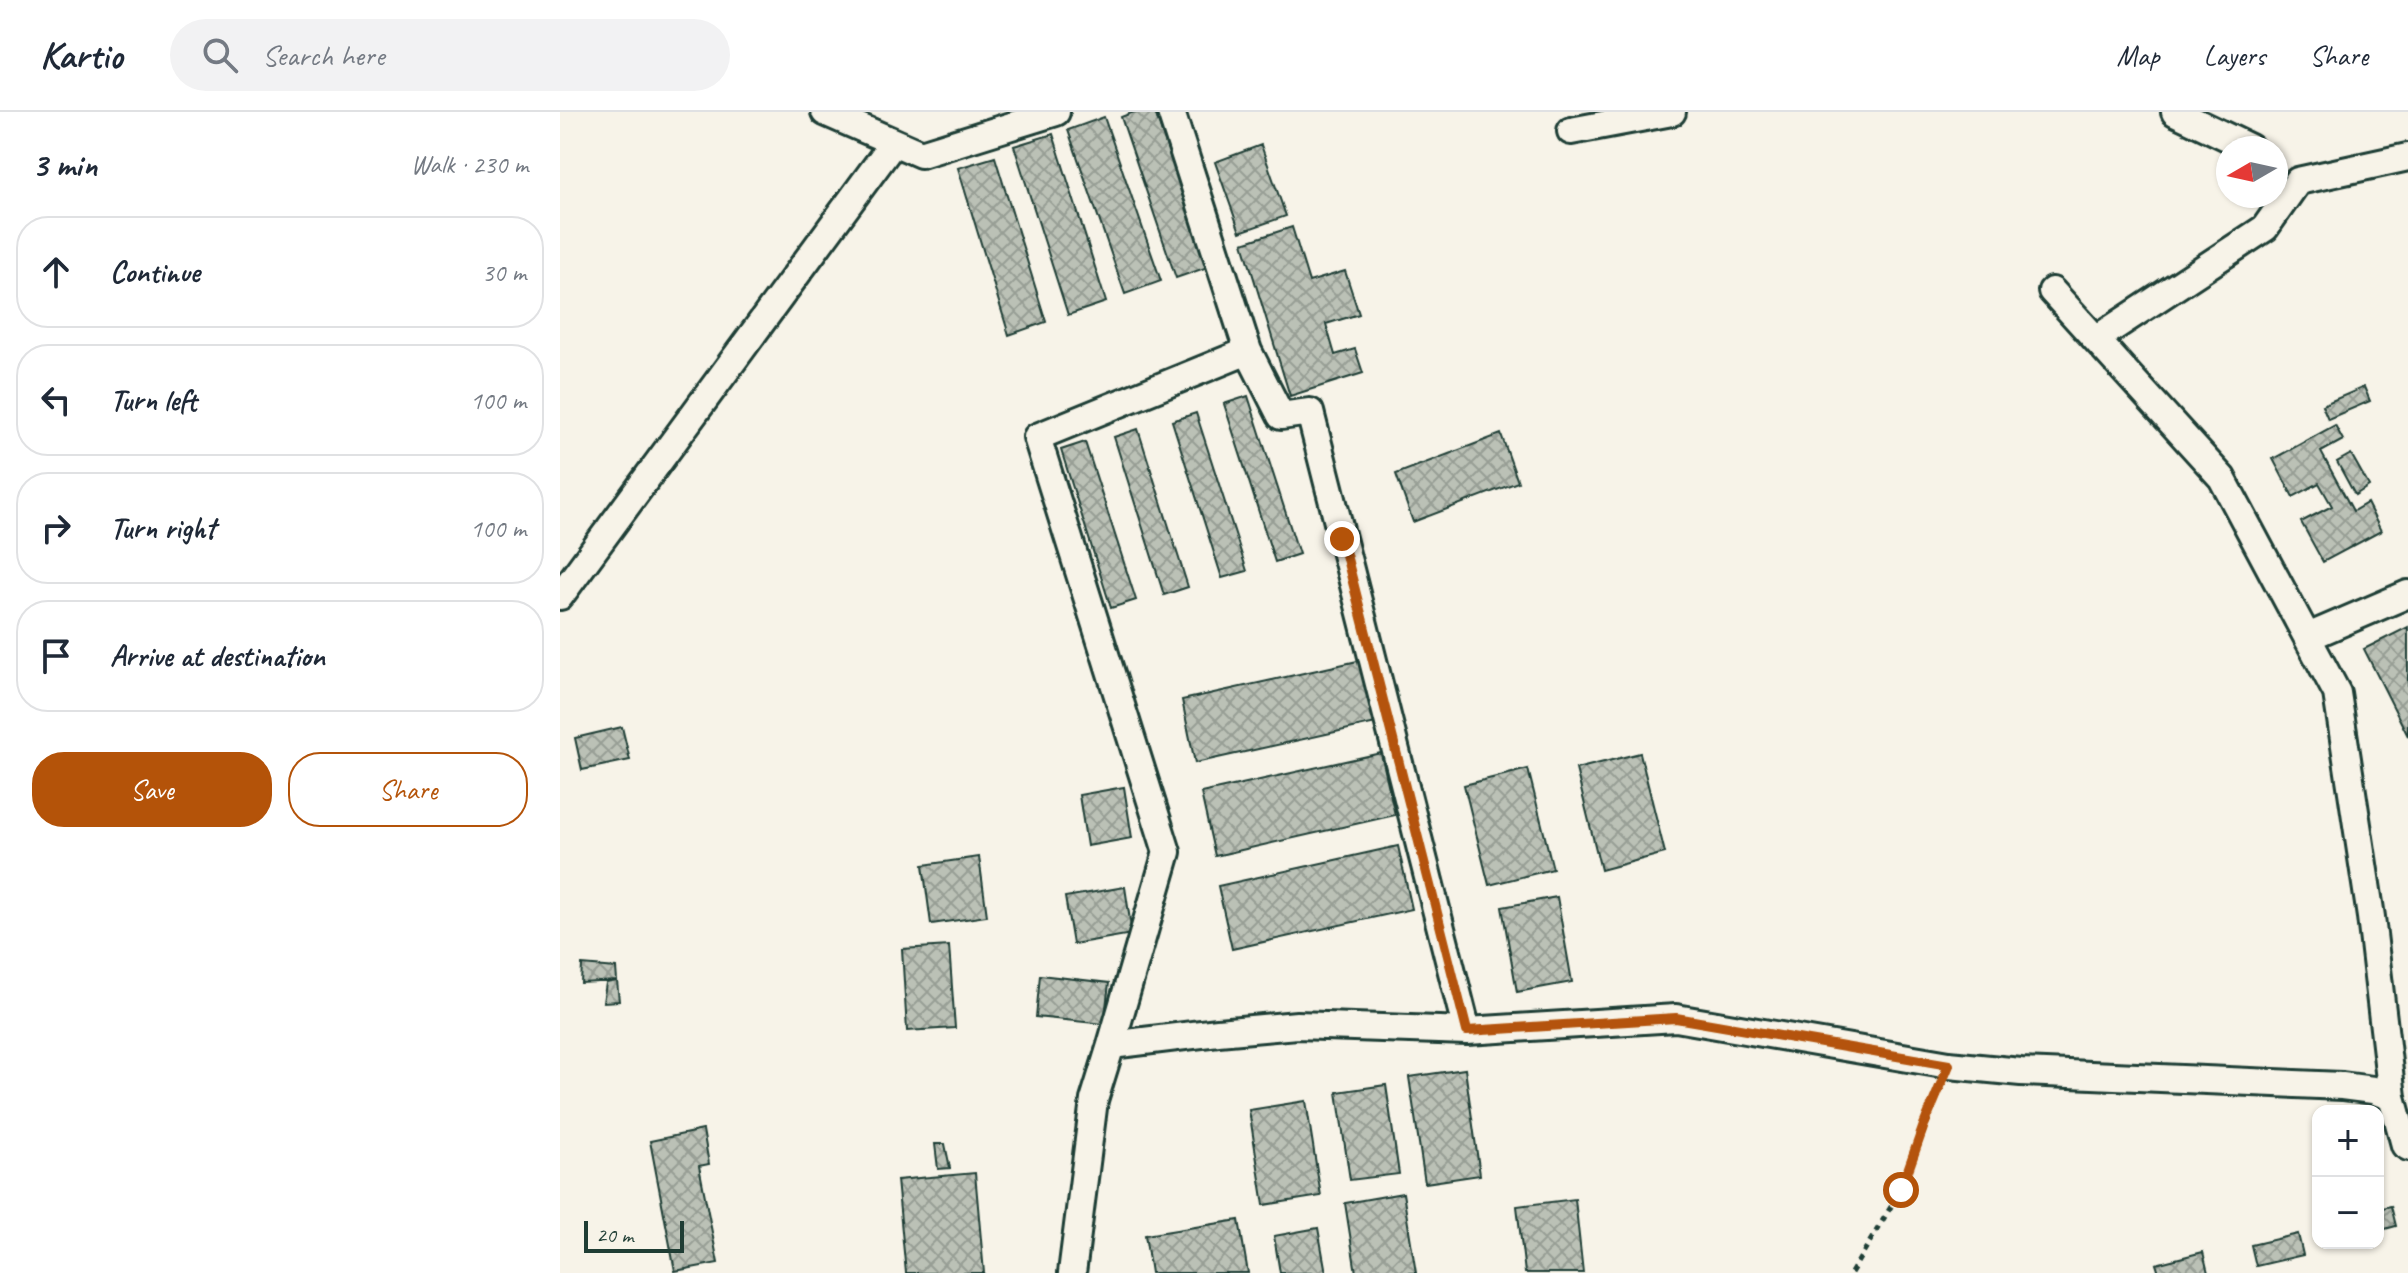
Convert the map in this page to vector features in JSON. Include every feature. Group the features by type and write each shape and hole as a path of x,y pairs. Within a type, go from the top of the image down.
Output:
{"street":[{"path":"825,112 921,154 1056,112"},
{"path":"1171,112 1248,351 1281,416 1310,412 1467,1031"},
{"path":"1571,131 1672,112"},
{"path":"2175,112 2225,136"},
{"path":"560,596 894,142"},
{"path":"2288,174 2408,157"},
{"path":"2096,339 2265,228 2273,208"},
{"path":"2052,291 2222,478 2337,693 2371,917 2392,1097 2408,1147"},
{"path":"1072,1273 1094,1100 1167,852 1037,437 1248,351"},
{"path":"2308,637 2408,594"},
{"path":"1111,1045 1297,1025 1467,1031 1676,1018 1949,1065 2050,1073 2342,1086 2373,1090 2392,1097"}],"path":[{"path":"1851,1273 1901,1190 1949,1065"}],"building":[{"path":"1134,112 1155,112 1208,267 1176,278 1121,117"},
{"path":"1104,117 1161,281 1125,294 1068,130"},
{"path":"1053,134 1106,302 1068,315 1014,146"},
{"path":"1261,145 1286,216 1240,232 1215,162"},
{"path":"995,157 1046,322 1009,335 958,168"},
{"path":"1292,227 1309,282 1345,271 1359,314 1326,324 1335,355 1355,349 1363,373 1290,396 1243,243"},
{"path":"2364,387 2370,401 2328,419 2322,405"},
{"path":"1248,396 1299,554 1275,562 1224,404"},
{"path":"1196,413 1247,571 1222,578 1172,421"},
{"path":"2335,425 2343,440 2321,452 2353,511 2367,503 2381,531 2323,562 2301,522 2332,506 2319,483 2293,497 2273,459"},
{"path":"1138,429 1188,587 1164,595 1114,437"},
{"path":"1501,434 1518,482 1413,522 1396,474"},
{"path":"1085,442 1136,600 1111,608 1061,450"},
{"path":"2351,454 2369,486 2355,495 2337,462"},
{"path":"2408,627 2408,736 2364,649"},
{"path":"1362,660 1376,723 1195,763 1182,700"},
{"path":"622,727 630,760 582,770 575,738"},
{"path":"1381,753 1395,815 1215,856 1201,793"},
{"path":"1640,753 1665,853 1601,870 1576,769"},
{"path":"1528,769 1553,869 1489,885 1464,785"},
{"path":"1124,787 1132,838 1087,846 1079,795"},
{"path":"1398,846 1412,909 1232,949 1218,886"},
{"path":"979,857 987,916 931,924 923,865"},
{"path":"1125,887 1132,934 1073,944 1065,897"},
{"path":"1557,897 1572,982 1517,992 1502,907"},
{"path":"949,946 955,1028 907,1031 902,949"},
{"path":"582,965 616,968 617,981 581,983"},
{"path":"1040,975 1109,983 1104,1024 1036,1017"},
{"path":"617,981 619,1001 603,1002 606,983"},
{"path":"1465,1069 1480,1175 1425,1183 1409,1077"},
{"path":"1386,1085 1399,1174 1350,1180 1337,1092"},
{"path":"1306,1101 1321,1196 1264,1205 1249,1110"},
{"path":"703,1130 709,1164 699,1166 718,1263 675,1271 650,1141"},
{"path":"935,1144 945,1144 950,1168 938,1169"},
{"path":"975,1173 984,1273 906,1273 897,1180"},
{"path":"1403,1193 1416,1273 1356,1273 1345,1203"},
{"path":"1575,1199 1583,1273 1525,1273 1517,1206"},
{"path":"2391,1206 2396,1226 2384,1229 2384,1208"},
{"path":"1239,1220 1248,1273 1151,1273 1145,1235"},
{"path":"1318,1228 1326,1273 1280,1273 1274,1236"},
{"path":"2298,1234 2303,1255 2256,1266 2251,1245"},
{"path":"2203,1252 2208,1273 2159,1273 2156,1264"}],"route":[{"path":"1342,539 1467,1031 1676,1018 1949,1065 1901,1190"}]}
